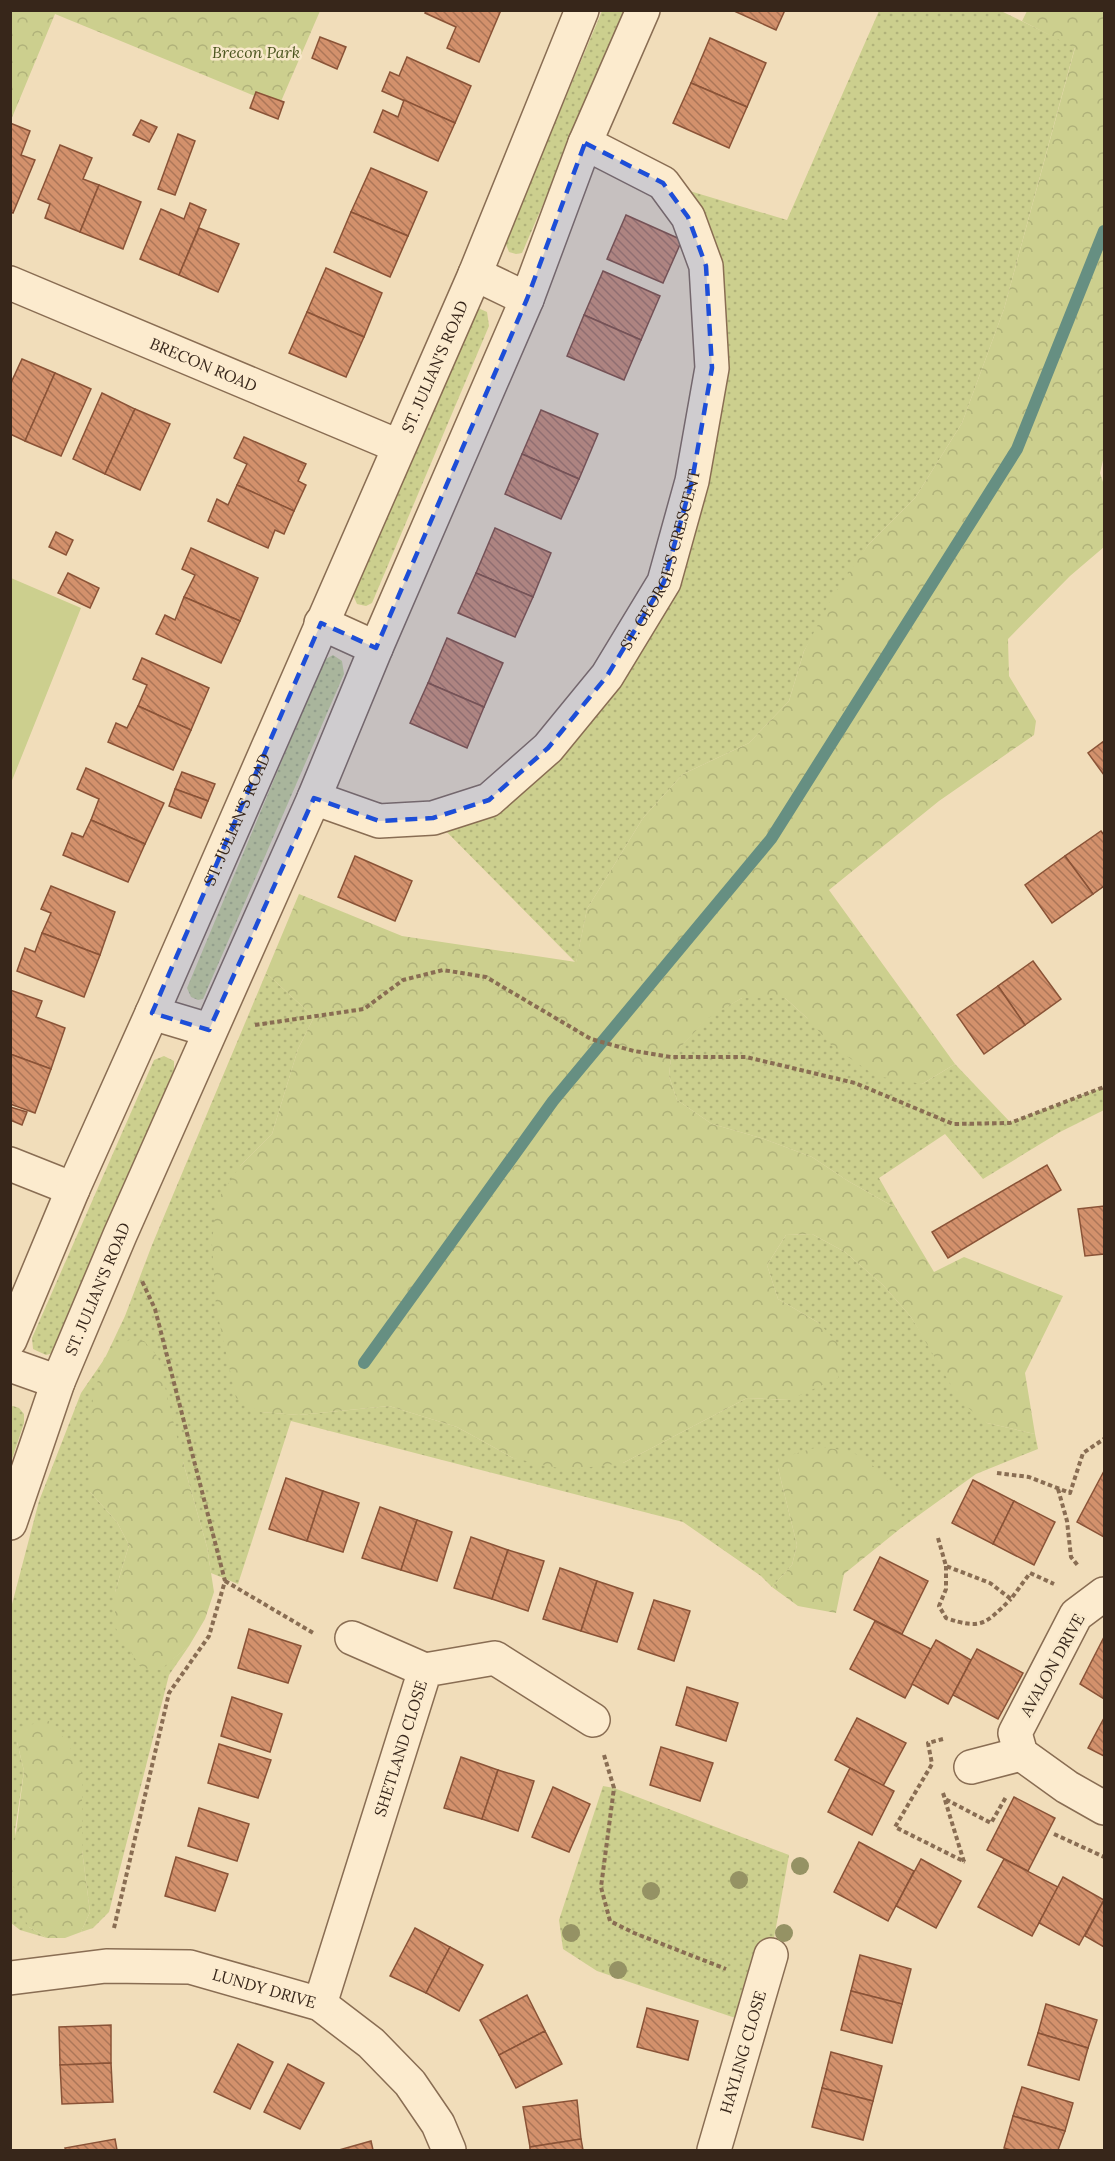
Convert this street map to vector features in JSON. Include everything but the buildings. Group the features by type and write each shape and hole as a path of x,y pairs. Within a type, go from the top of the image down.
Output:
{"street":[{"name":"ST. JULIAN'S ROAD","path":"10,1340 73,1189 475,274 582,10"},
{"name":"ST. JULIAN'S ROAD","path":"10,1523 58,1382 209,1030 314,798 376,648 527,299 585,143 643,10"},
{"name":"ST. GEORGE'S CRESCENT","path":"314,798 379,821 433,818 489,801 548,748 607,676 664,582 692,481 712,368 706,266 688,217 663,183 585,143"},
{"path":"475,274 527,299"},
{"name":"BRECON ROAD","path":"10,283 398,446"},
{"path":"321,623 376,648"},
{"path":"152,1013 209,1030"},
{"path":"10,1164 73,1189"},
{"path":"10,1365 58,1382"},
{"name":"AVALON DRIVE","path":"1021,1754 1015,1733 1076,1615 1100,1596"},
{"path":"352,1638 425,1670"},
{"name":"SHETLAND CLOSE","path":"320,2004 425,1670 495,1658 593,1720"},
{"path":"971,1767 1021,1754 1067,1787 1104,1808"},
{"name":"LUNDY DRIVE","path":"10,1978 106,1966 190,1967 320,2004 371,2043 410,2083 438,2124 449,2151"},
{"name":"HAYLING CLOSE","path":"714,2151 767,1969"}],"path":[{"path":"209,1030 364,1009 403,980 443,970 486,977 591,1039 634,1051 671,1057 746,1057 855,1083 953,1124 1010,1122 1104,1086"},
{"path":"106,1966 169,1693 209,1636 225,1581 155,1309 120,1235"},
{"path":"997,1473 1029,1477 1070,1493 1083,1453 1104,1439"},
{"path":"1057,1488 1067,1521 1071,1557 1100,1596"},
{"path":"938,1538 946,1566 946,1589 939,1606 946,1618 969,1625 988,1620 1011,1599 1030,1573 1100,1596"},
{"path":"946,1566 990,1583 1011,1599"},
{"path":"225,1581 317,1635 352,1638"},
{"path":"593,1720 614,1788 601,1887 609,1921 634,1934 767,1969"},
{"path":"945,1799 964,1862"},
{"path":"1054,1834 1104,1857"}],"highlighted area":[{"path":"585,143 663,183 688,217 706,266 712,368 692,481 664,582 607,676 548,748 489,800 433,818 379,821 314,798 209,1030 152,1013 321,623 376,648 527,299"}],"green space":[{"name":"Brecon Park","path":"11,11 320,11 279,106 55,14 11,120"},
{"path":"602,11 627,11 522,253 509,252 505,242"},
{"path":"879,11 1001,11 1075,47 1004,309 962,423 915,498 868,545 804,651 789,701 749,743 683,774 643,818 587,909 576,963 433,818 489,800 607,676 692,481 706,266 663,183 787,220"},
{"path":"1027,11 1104,11 1104,456 1100,473 1104,485 1104,547 1070,576 1008,639 1009,676 1036,721 1034,735 939,801 829,890 955,1064 922,1084 876,1076 832,1046 785,998 742,998 708,1018 671,1057 669,1076 677,1100 712,1124 761,1138 812,1157 848,1181 896,1208 934,1272 964,1257 1063,1296 1025,1373 1035,1434 987,1423 961,1402 911,1317 883,1285 845,1252 812,1234 786,1235 767,1265 778,1299 819,1323 841,1347 838,1378 789,1400 747,1398 623,1463 567,1470 513,1458 457,1427 389,1406 299,1415 260,1412 236,1398 216,1307 212,1244 216,1202 240,1166 272,1134 298,1049 314,1017 266,973 299,894 402,936 576,962 587,909 643,818 683,774 749,743 789,701 804,651 833,596 868,545 915,498 962,423 1004,309 1075,48 1022,21"},
{"path":"478,308 487,312 489,326 372,603 366,606 357,604 353,595 468,312"},
{"path":"11,578 81,608 11,783"},
{"path":"333,655 342,661 344,674 203,999 198,1000 191,997 187,988 324,660"},
{"path":"266,973 314,1017 298,1049 272,1134 240,1166 261,1412 299,1415 389,1406 457,1427 513,1458 623,1463 747,1398 789,1400 819,1323 778,1299 767,1265 786,1235 812,1234 845,1252 883,1285 911,1317 935,1355 987,1423 1035,1434 1038,1449 976,1474 901,1528 901,1498 778,1468 797,1545 792,1565 772,1587 761,1576 683,1522 291,1421 238,1584 211,1573 207,1547 183,1462 90,1492 117,1522 129,1545 115,1592 160,1669 189,1646 169,1675 109,1912 93,1928 81,1932 90,1912 82,1850 82,1774 17,1742 24,1771 15,1830 29,1927 47,1938 20,1930 11,1923 11,1608 39,1501 81,1393 105,1358 125,1316 152,1245"},
{"path":"742,998 785,998 807,1018 922,1084 955,1064 1010,1122 1104,1087 1104,1110 1060,1132 983,1179 945,1134 879,1178 896,1208 848,1181 812,1157 761,1138 712,1124 677,1100 669,1076 671,1057 708,1017"},
{"path":"164,1056 174,1061 174,1075 53,1353 46,1355 33,1349 32,1338 154,1060"},
{"path":"129,1340 144,1341 158,1357 183,1462 207,1547 214,1592 205,1619 189,1646 160,1670 141,1668 115,1627 115,1592 129,1545 117,1522 90,1492 88,1452 93,1398 104,1358"},
{"path":"10,1407 19,1408 24,1414 24,1423 11,1462"},
{"path":"818,1447 851,1451 879,1470 901,1498 901,1528 844,1574 836,1613 798,1606 772,1587 792,1565 797,1545 778,1468 791,1455"},
{"path":"49,1721 68,1743 82,1774 82,1850 90,1912 81,1932 65,1938 47,1938 29,1927 18,1908 11,1871 24,1771 17,1742 23,1726"},
{"path":"603,1786 614,1788 789,1855 771,1955 750,2023 597,1971 563,1949 559,1920"}],"waterway":[{"path":"364,1363 553,1101 771,839 1017,449 1104,231"}]}
